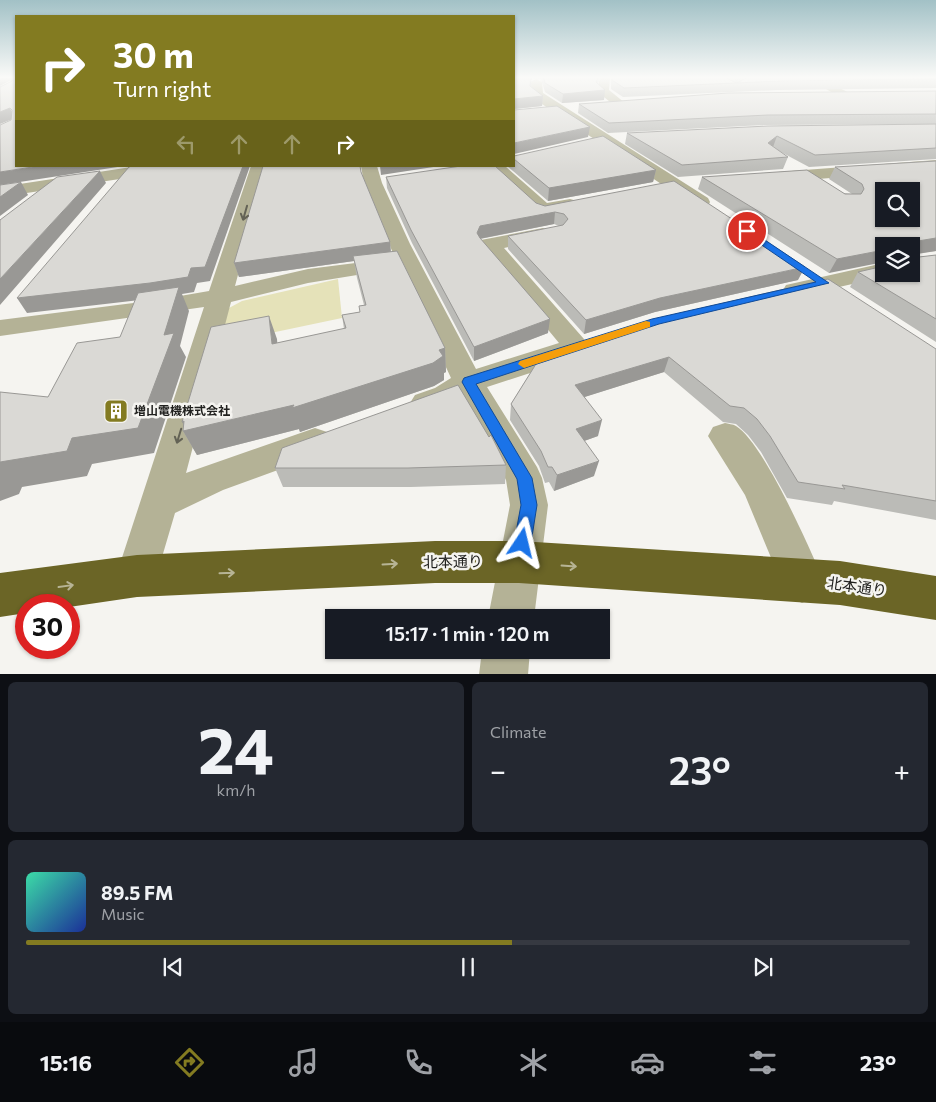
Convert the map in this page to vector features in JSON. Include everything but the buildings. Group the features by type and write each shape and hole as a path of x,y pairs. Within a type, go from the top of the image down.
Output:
{"highway":[{"name":"北本通り","path":"0,595 137,576 435,562 519,562 840,583 936,598"}],"street":[{"path":"559,109 602,140 714,211"},
{"path":"877,109 936,128"},
{"path":"892,130 936,128"},
{"path":"585,144 631,137"},
{"path":"887,156 912,167"},
{"path":"782,160 831,190"},
{"path":"758,178 936,165"},
{"path":"0,192 166,167"},
{"path":"137,576 259,167"},
{"path":"474,169 487,167"},
{"path":"495,167 543,210 590,201"},
{"path":"108,196 127,173"},
{"path":"378,177 408,262 468,382 524,478 529,505 512,609"},
{"path":"646,191 700,182"},
{"path":"29,206 59,183"},
{"path":"401,412 446,396 468,382 589,343 489,245 554,232"},
{"path":"0,327 157,308 220,297 308,276 408,262"},
{"path":"772,295 816,278 875,271"},
{"path":"816,278 856,304"},
{"path":"0,327 19,302"},
{"path":"159,502 210,479 346,431"},
{"path":"725,436 736,448 768,504 802,581"},
{"path":"503,674 505,659"}],"shaded area":[{"path":"338,279 342,318 218,344 229,308 242,301"}],"slow traffic":[{"path":"524,364 646,325"}],"place":[{"name":"増山電機株式会社","path":"116,411"}],"route":[{"path":"522,543 529,505 524,478 468,382 656,322 824,283 747,231"}]}
